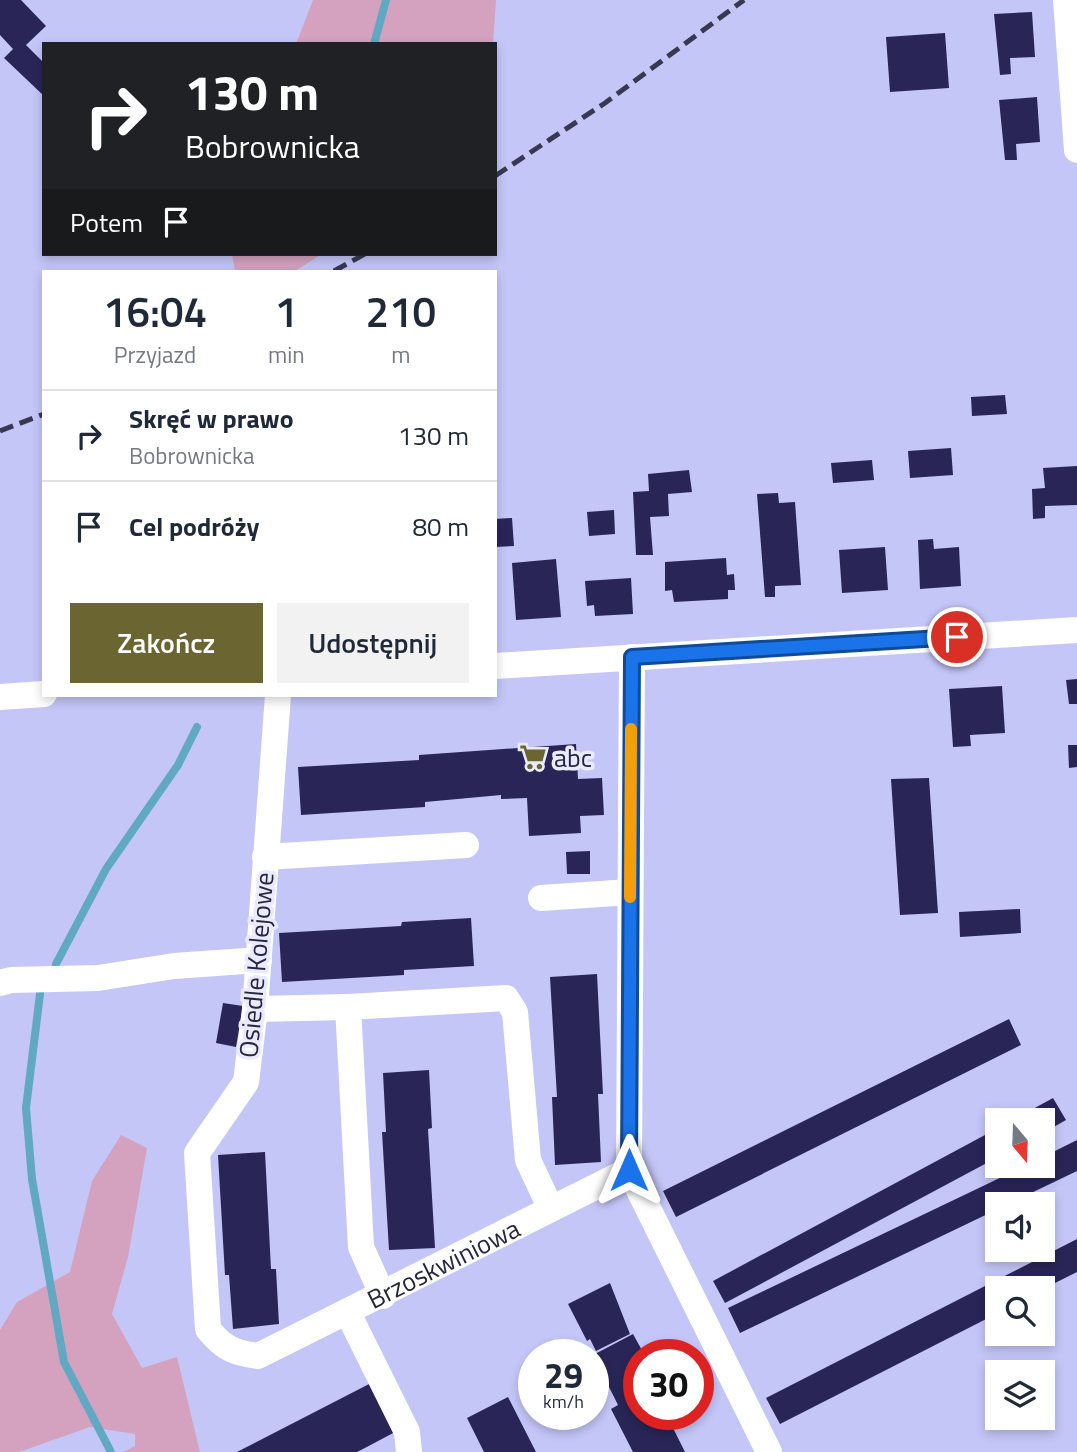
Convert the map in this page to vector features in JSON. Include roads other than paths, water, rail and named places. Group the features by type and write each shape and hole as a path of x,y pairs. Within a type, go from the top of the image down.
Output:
{"street":[{"path":"1066,0 1077,150"},
{"path":"497,666 1077,630"},
{"path":"632,657 629,1170 769,1452"},
{"path":"0,697 42,694"},
{"name":"Osiedle Kolejowe","path":"258,1356 234,1353 219,1343 208,1329 197,1153 246,1082 256,1009 278,697"},
{"path":"265,857 466,845"},
{"path":"541,898 630,892"},
{"path":"0,983 11,980 98,978 174,966 259,960"},
{"path":"256,1009 506,998 515,1012 528,1160 550,1207"},
{"path":"348,1007 360,1247 383,1296"},
{"name":"Brzoskwiniowa","path":"258,1356 383,1296 550,1207 629,1170"},
{"path":"348,1313 407,1432 409,1452"}],"waterway":[{"path":"375,42 386,0"},
{"path":"56,964 106,869 178,765 197,727"},
{"path":"40,994 26,1108 32,1179 64,1362 111,1452"}],"railway":[{"path":"497,175 605,103 744,0"},
{"path":"336,270 361,256"},
{"path":"0,431 42,415"}],"place":[{"name":"abc","path":"533,757"}]}
